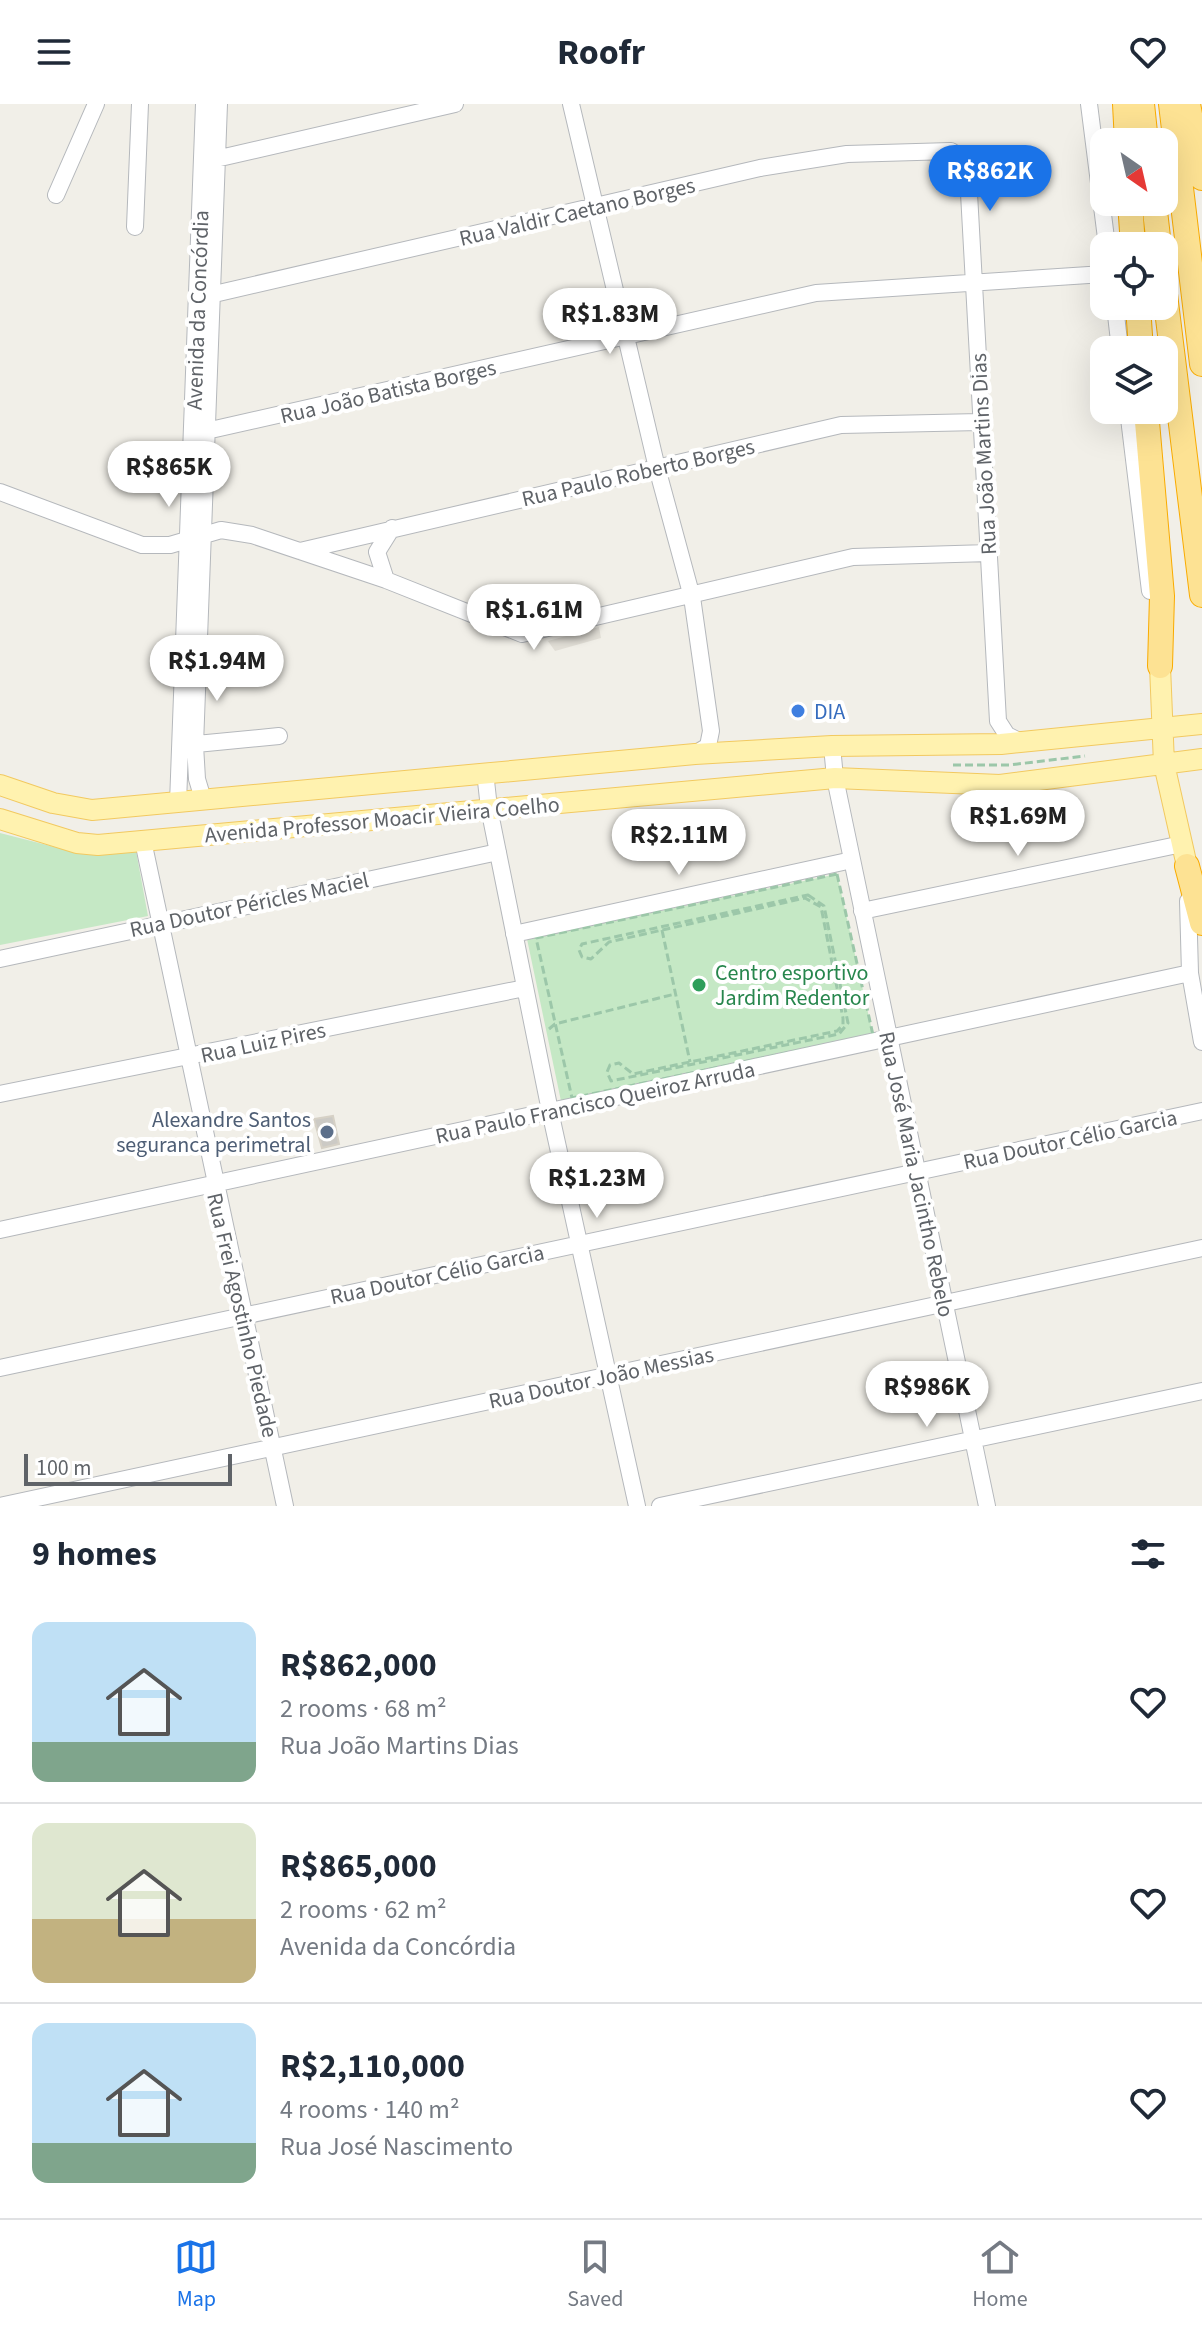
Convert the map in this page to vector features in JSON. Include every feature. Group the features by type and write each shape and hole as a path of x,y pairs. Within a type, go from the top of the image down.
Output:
{"highway":[{"path":"1125,104 1126,128"},
{"path":"1142,104 1145,128"},
{"path":"1171,104 1202,364"},
{"path":"1188,104 1202,178"},
{"path":"1168,320 1202,595"},
{"path":"1147,424 1162,596 1160,666"},
{"path":"1185,855 1202,923"}],"main road":[{"path":"1160,666 1164,764 1185,855"},
{"name":"Avenida Professor Moacir Vieira Coelho","path":"0,785 73,808 130,808 695,754 832,746 1021,742 1197,725"},
{"name":"Avenida Professor Moacir Vieira Coelho","path":"0,819 77,843 143,841 835,778 1000,785 1199,759"},
{"path":"178,803 179,820 190,837"},
{"path":"130,808 136,816 143,841"}],"street":[{"path":"56,195 96,104"},
{"path":"135,227 140,104"},
{"name":"Avenida da Concórdia","path":"178,803 188,745 201,432 209,160 204,104"},
{"name":"Avenida da Concórdia","path":"209,160 219,104"},
{"path":"209,160 455,104"},
{"path":"571,104 657,468 692,597 711,731 708,746 695,754"},
{"path":"1089,104 1105,232"},
{"name":"Rua Valdir Caetano Borges","path":"204,296 813,158 938,150 960,157"},
{"name":"Rua João Martins Dias","path":"960,157 968,175 998,721 1007,735 1021,742"},
{"name":"Rua João Batista Borges","path":"201,432 816,293 1090,275"},
{"name":"Rua Paulo Roberto Borges","path":"300,551 841,425 980,422"},
{"path":"1130,424 1160,666"},
{"path":"0,492 142,545 170,545 196,536 235,531 386,580 522,634 692,597 853,557 989,553"},
{"path":"386,580 377,552 392,528"},
{"path":"188,745 279,736"},
{"name":"Avenida da Concórdia","path":"188,745 203,799"},
{"name":"Rua José Maria Jacintho Rebelo","path":"832,746 835,778 862,911 987,1506"},
{"path":"485,772 489,808 535,1040 637,1506"},
{"name":"Rua Frei Agostinho Piedade","path":"143,841 186,1058 285,1506"},
{"name":"Rua Doutor Péricles Maciel","path":"0,959 159,922 498,852"},
{"path":"862,911 1185,855 1190,973 1202,1042"},
{"path":"514,934 852,860"},
{"name":"Rua Paulo Francisco Queiroz Arruda","path":"0,1230 1190,973"},
{"name":"Rua Luiz Pires","path":"0,1094 525,988"},
{"name":"Rua Doutor Célio Garcia","path":"0,1368 1202,1111"},
{"name":"Rua Doutor João Messias","path":"0,1506 1202,1248"},
{"path":"660,1506 1202,1391"}],"path":[{"path":"837,874 873,1035 572,1098 555,1024 536,938 837,874"},
{"path":"808,895 824,906 848,1023 845,1029 839,1034 611,1081 607,1072 610,1065 619,1063 633,1074 837,1031 843,1025 821,907 805,898 662,930 609,942 591,959 582,957 579,950 582,944 591,941 808,895"},
{"path":"662,930 690,1062"},
{"path":"535,1040 555,1024 675,994"}],"shaded area":[{"path":"599,627 601,638 555,651 548,641"}],"green space":[{"path":"0,833 78,853 136,851 148,916 0,945"},
{"name":"Centro esportivo Jardim Redentor","path":"837,874 873,1035 561,1101 527,939"}],"building":[{"name":"Alexandre Santos seguranca perimetral","path":"333,1116 339,1144 322,1148 314,1119"}],"place":[{"name":"DIA","path":"798,711"},
{"name":"Centro esportivo Jardim Redentor","path":"699,985"},
{"name":"Alexandre Santos seguranca perimetral","path":"327,1132"}]}
